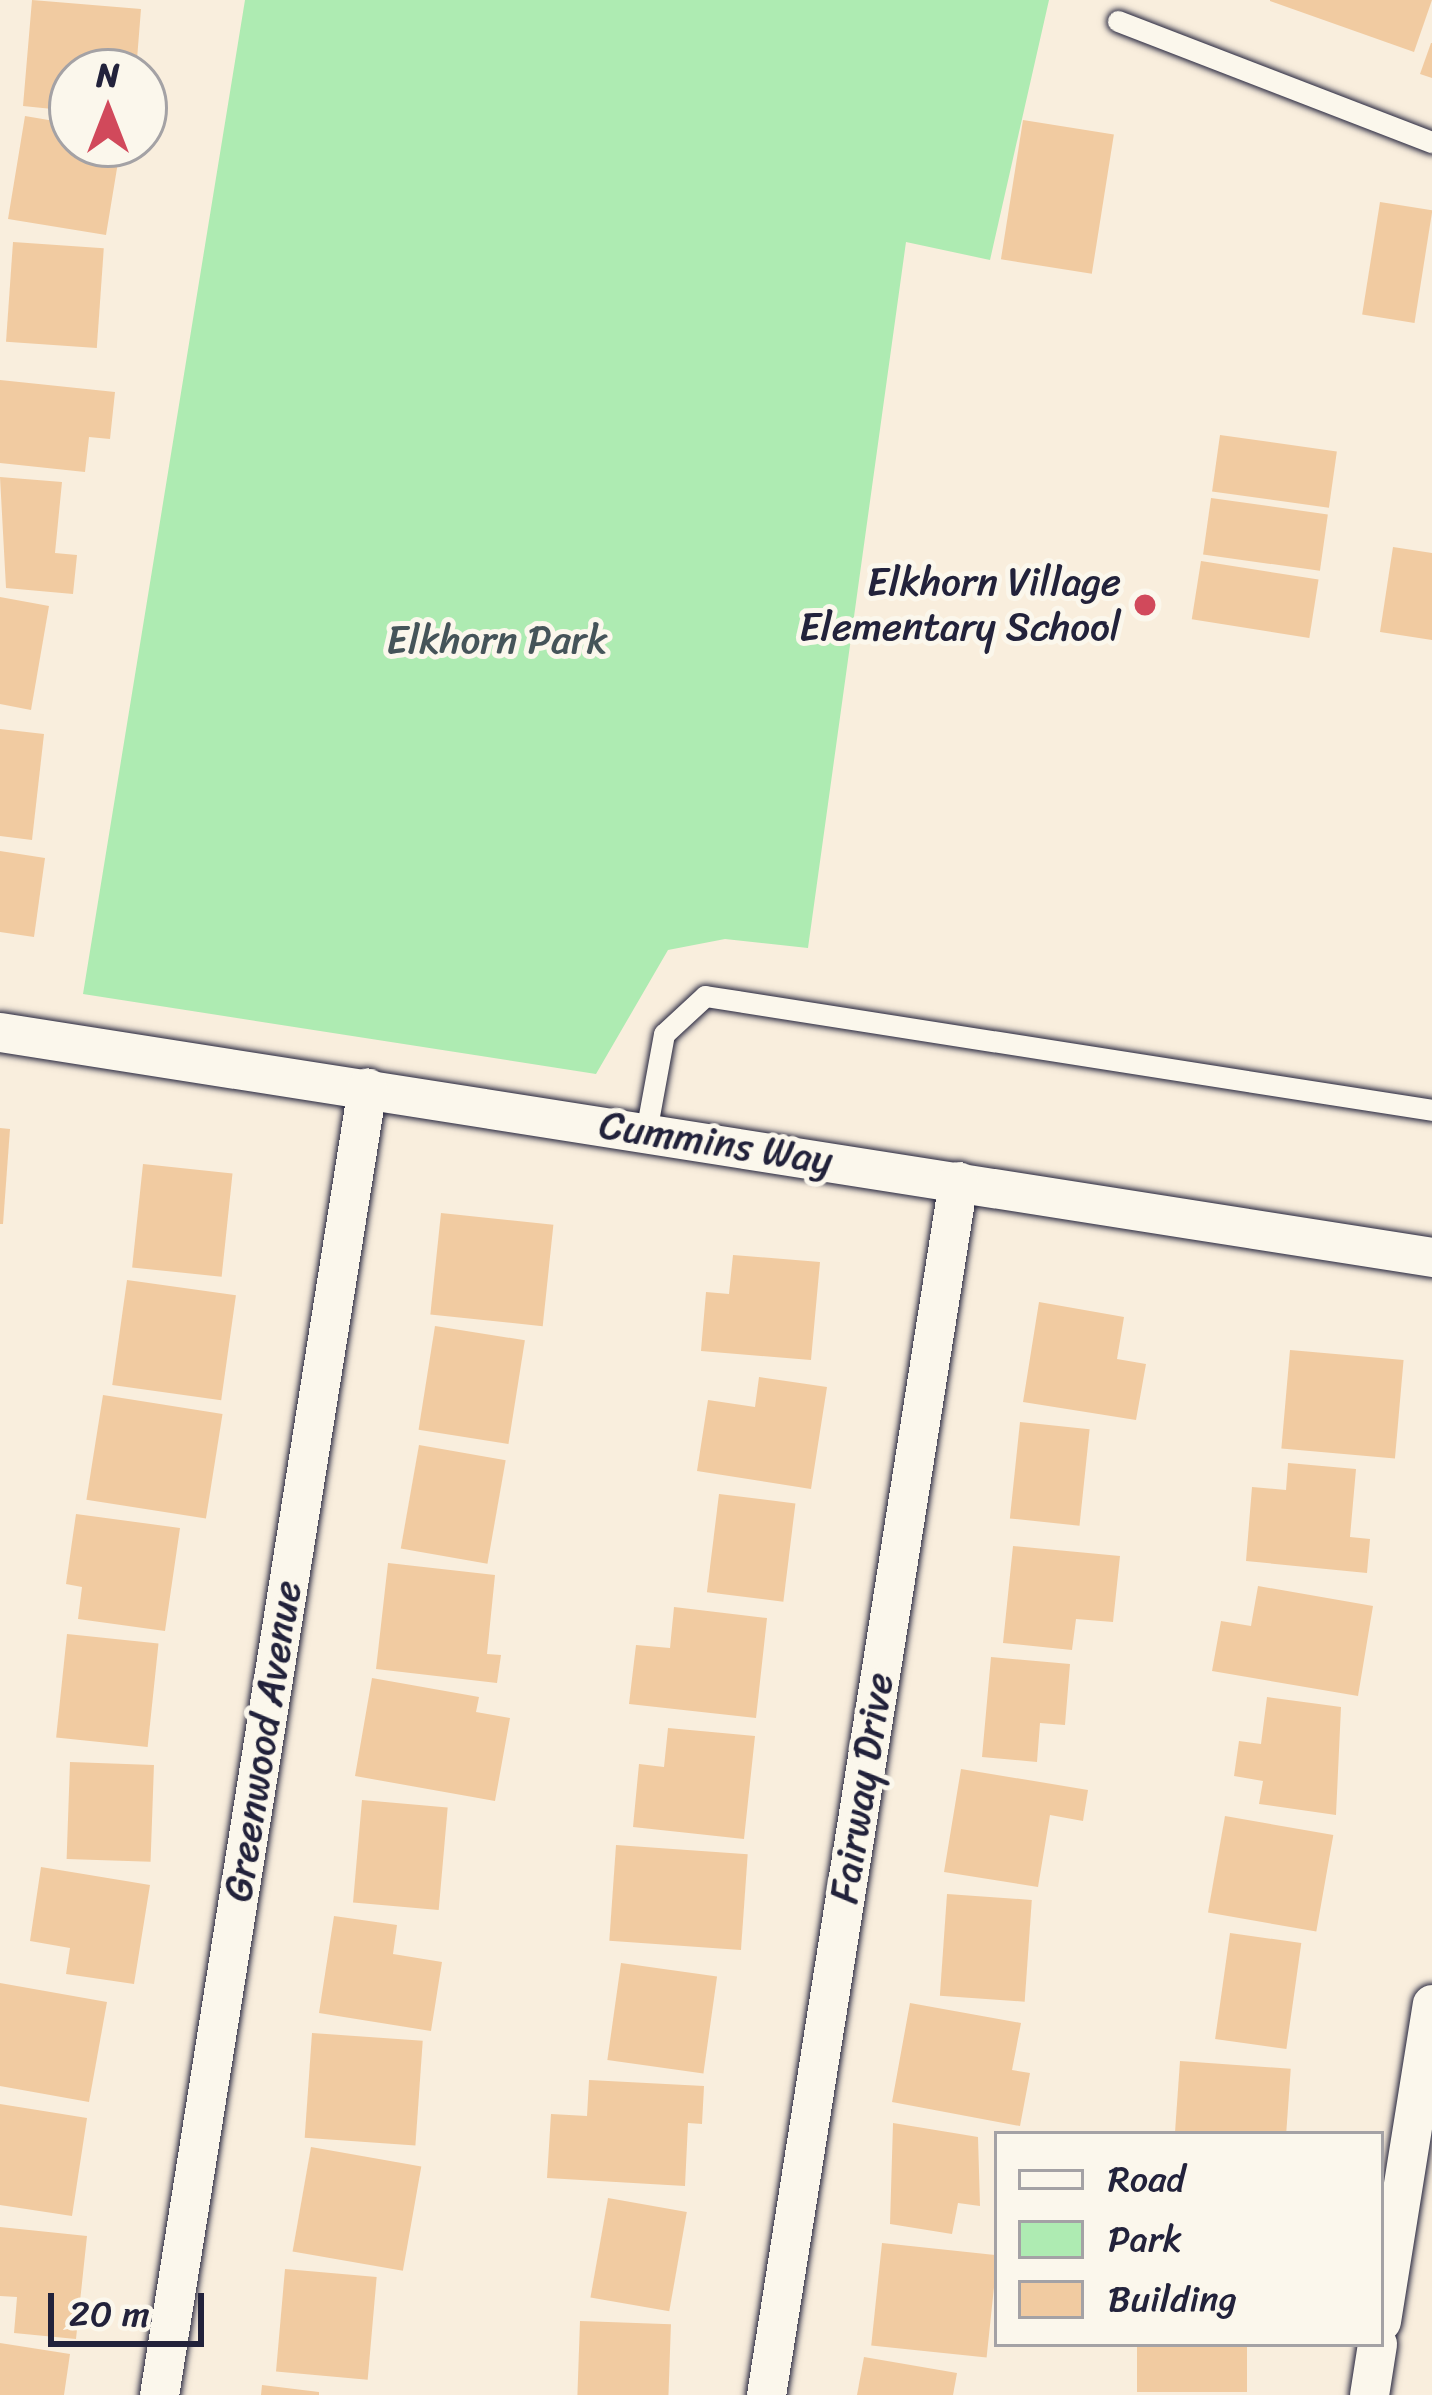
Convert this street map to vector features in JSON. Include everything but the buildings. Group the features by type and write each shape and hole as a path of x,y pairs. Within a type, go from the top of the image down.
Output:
{"street":[{"name":"Cummins Way","path":"0,1032 1432,1257"},
{"name":"Greenwood Avenue","path":"159,2395 367,1088"},
{"name":"Fairway Drive","path":"766,2395 958,1181"},
{"path":"1384,2302 1432,2004"},
{"path":"1369,2395 1377,2347"}],"lane":[{"path":"1118,20 1432,142"},
{"path":"646,1132 664,1034 705,995 1432,1110"}],"green space":[{"name":"Elkhorn Park","path":"245,0 1049,0 990,260 906,242 808,948 725,939 668,950 596,1074 83,994"}],"place":[{"name":"Elkhorn Village Elementary School","path":"1145,605"}]}
